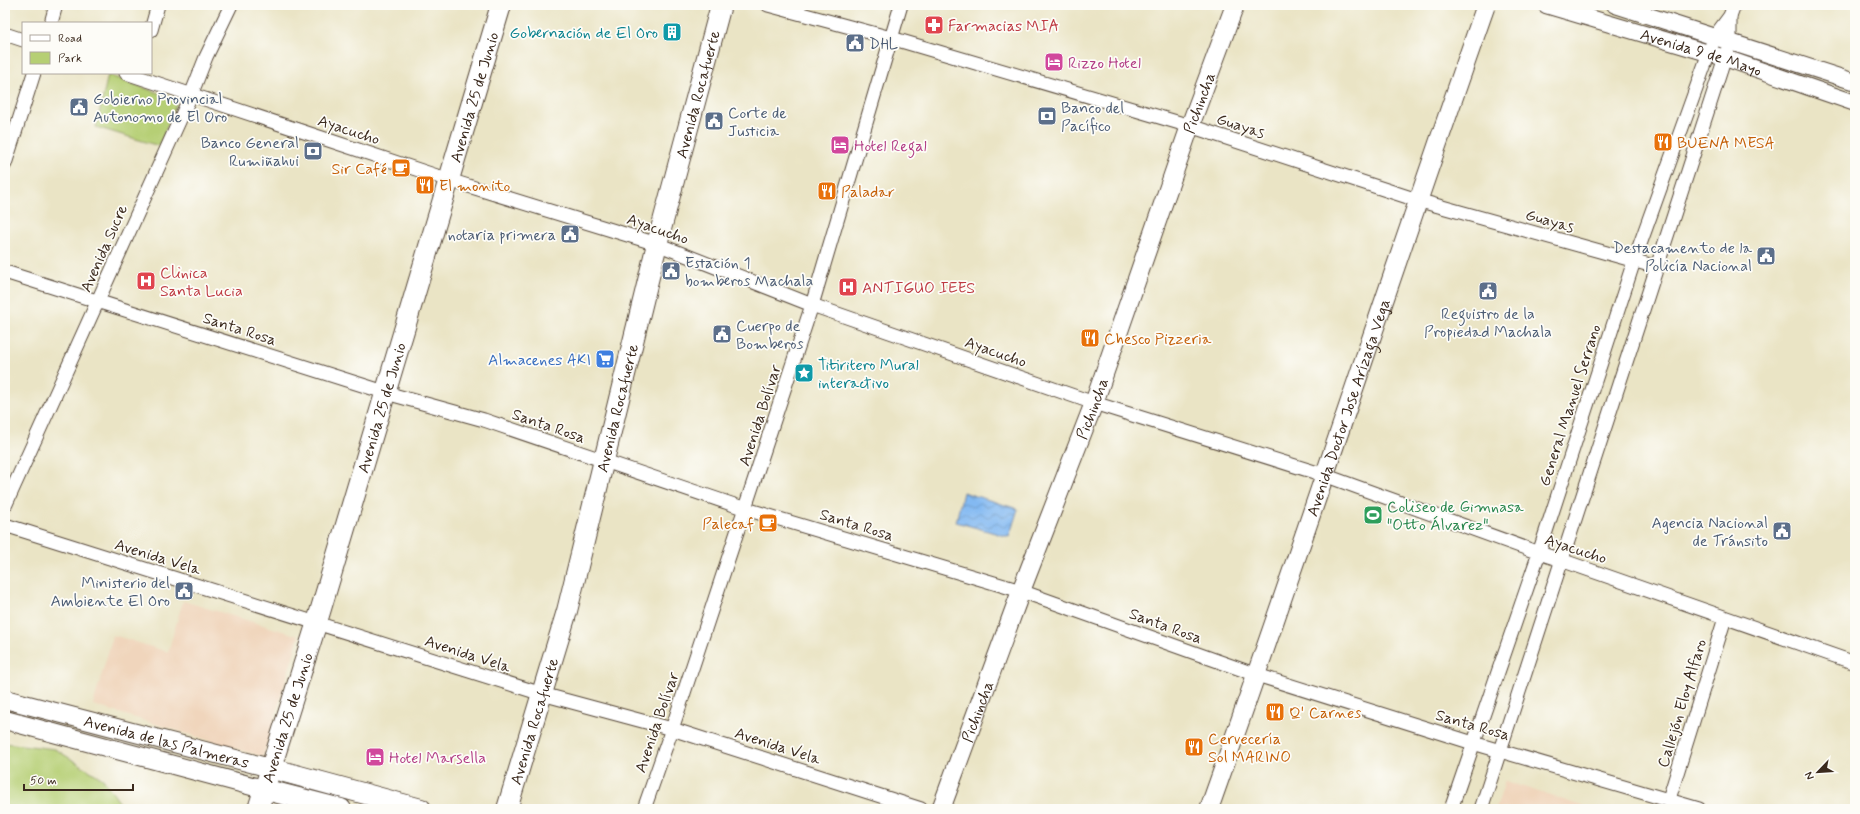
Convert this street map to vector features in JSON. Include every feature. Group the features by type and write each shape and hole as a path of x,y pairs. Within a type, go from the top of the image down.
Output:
{"main road":[{"name":"Avenida 25 de Junio","path":"258,809 263,789 317,622 384,392 502,5"},
{"name":"Avenida Rocafuerte","path":"507,809 567,611 605,462 657,244 721,5"},
{"name":"Pichincha","path":"941,809 1021,591 1094,403 1190,126 1235,5"},
{"name":"Avenida Doctor Jose Arízaga Vega","path":"1209,809 1257,675 1417,200 1486,5"},
{"name":"Avenida de las Palmeras","path":"5,699 421,809"},
{"name":"Avenida de las Palmeras","path":"5,720 341,809"}],"street":[{"path":"51,22 56,5"},
{"path":"152,26 158,5"},
{"name":"Avenida Sucre","path":"5,506 191,95 206,57 231,5"},
{"name":"Guayas","path":"768,5 891,38 1190,126 1417,200 1657,267"},
{"name":"Avenida Bolívar","path":"644,809 746,508 812,305 901,5"},
{"name":"Avenida 9 de Mayo","path":"1546,5 1725,58 1855,103"},
{"name":"Avenida 9 de Mayo","path":"1615,5 1855,82"},
{"name":"General Manuel Serrano","path":"1451,809 1539,553 1634,261 1715,36 1732,11"},
{"name":"General Manuel Serrano","path":"1481,809 1725,58 1730,42 1732,11"},
{"path":"5,34 22,40"},
{"path":"5,164 34,74"},
{"name":"Ayacucho","path":"134,74 191,95 449,180 657,244 812,305 1094,403 1324,475 1539,553 1855,663"},
{"name":"Santa Rosa","path":"5,272 384,392 484,420 605,462 746,508 1021,591 1257,675 1474,743 1699,809"},
{"name":"Avenida Vela","path":"5,525 542,694 672,730 921,809"},
{"name":"Callejón Eloy Alfaro","path":"1669,799 1725,618"}],"shaded area":[{"path":"183,601 299,636 263,757 93,705 113,635 168,652"},
{"path":"1505,781 1591,809 1496,809"}],"green space":[{"path":"108,75 178,100 159,146 96,127"},
{"path":"5,743 55,749 103,779 124,809 5,809"}],"water":[{"path":"963,492 1018,509 1009,537 956,522"}],"place":[{"name":"Farmacias MIA","path":"934,25"},
{"name":"Gobernación de El Oro","path":"672,32"},
{"name":"DHL","path":"855,43"},
{"name":"Rizzo Hotel","path":"1054,62"},
{"name":"Gobierno Provincial Autonomo de El Oro","path":"79,107"},
{"name":"Banco del Pacífico","path":"1047,116"},
{"name":"Corte de Justicia","path":"714,121"},
{"name":"BUENA MESA","path":"1663,142"},
{"name":"Hotel Regal","path":"840,145"},
{"name":"Banco General Rumiñahui","path":"313,151"},
{"name":"Sir Café","path":"401,168"},
{"name":"El monito","path":"425,185"},
{"name":"Paladar","path":"827,191"},
{"name":"notaria primera","path":"570,234"},
{"name":"Destacamento de la Policía Nacional","path":"1766,256"},
{"name":"Estación 1 bomberos Machala","path":"671,271"},
{"name":"Clinica Santa Lucia","path":"146,281"},
{"name":"ANTIGUO IEES","path":"848,287"},
{"name":"Reguistro de la Propiedad Machala","path":"1488,291"},
{"name":"Cuerpo de Bomberos","path":"722,334"},
{"name":"Chesco Pizzeria","path":"1090,338"},
{"name":"Almacenes AKI","path":"605,359"},
{"name":"Titiritero Mural interactivo","path":"804,373"},
{"name":"Coliseo de Gimnasa \"Otto Álvarez\"","path":"1373,515"},
{"name":"Palecaf","path":"768,523"},
{"name":"Agencia Nacional de Tránsito","path":"1782,531"},
{"name":"Ministerio del Ambiente El Oro","path":"184,591"},
{"name":"Q' Carnes","path":"1275,712"},
{"name":"Cervecería Sol MARINO","path":"1194,747"},
{"name":"Hotel Marsella","path":"375,757"}]}
